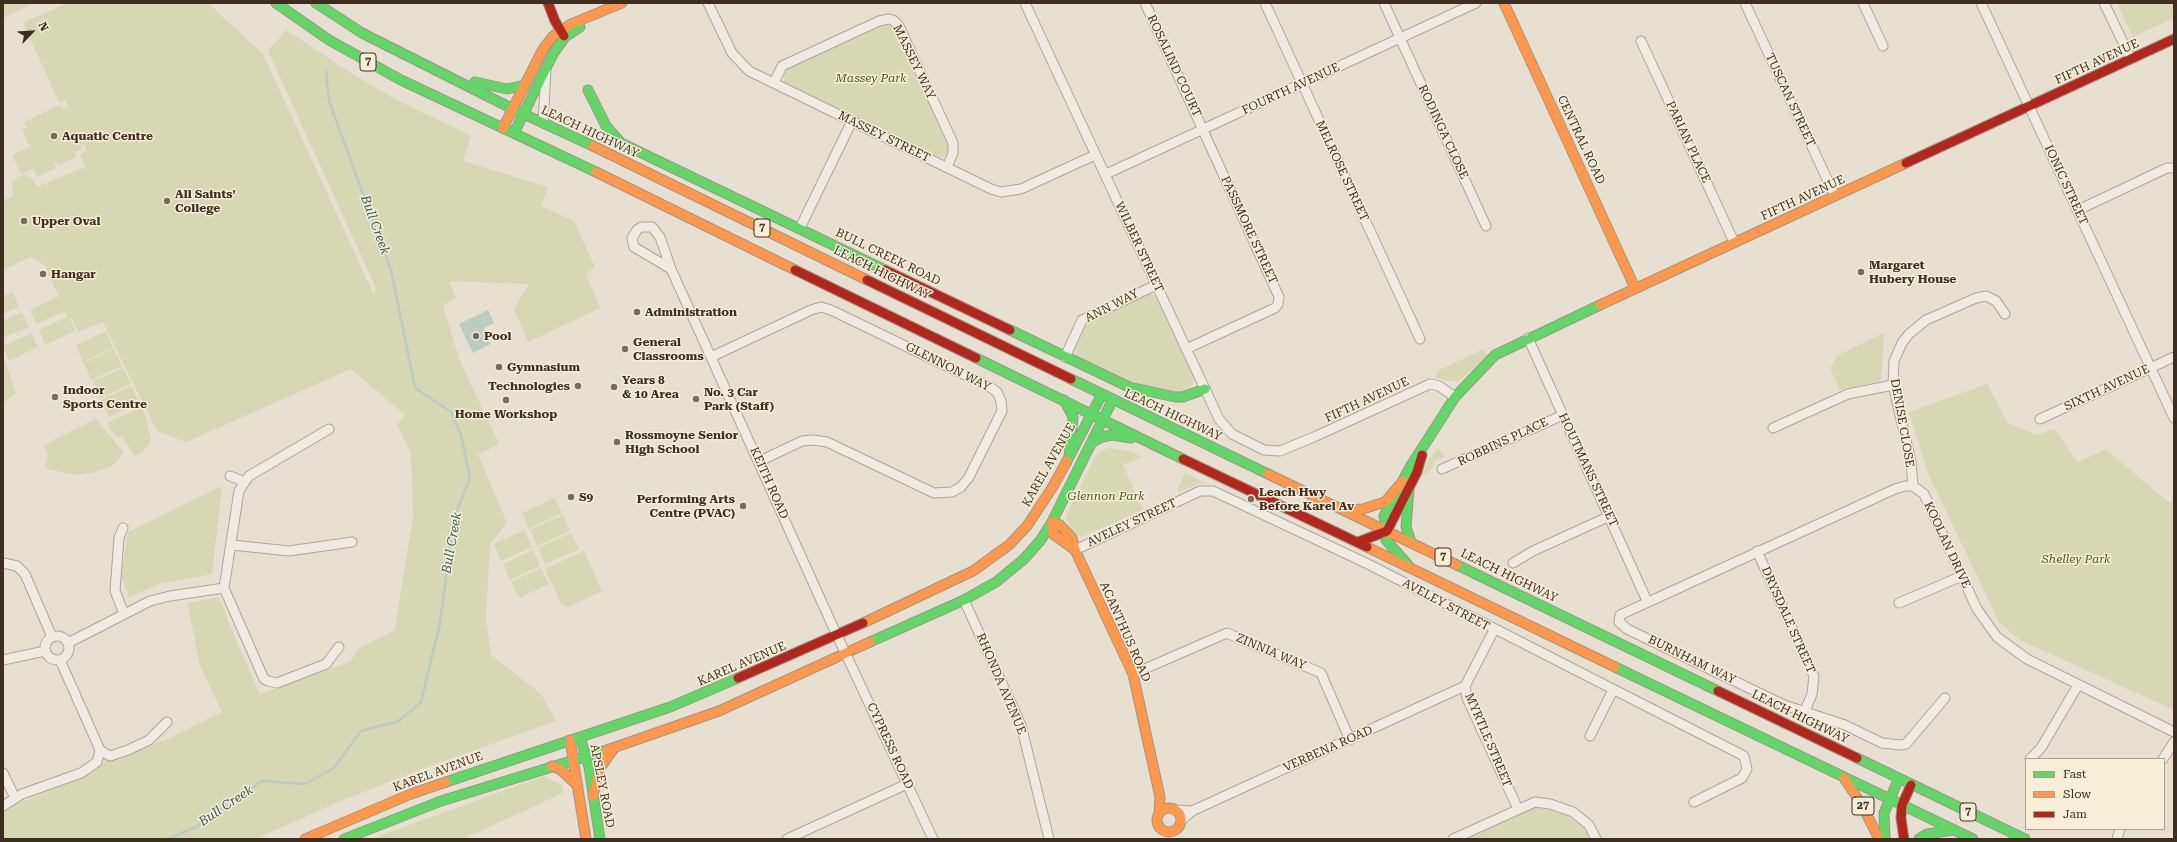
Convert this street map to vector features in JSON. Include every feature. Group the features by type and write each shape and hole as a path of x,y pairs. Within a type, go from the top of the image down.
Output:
{"main road":[{"name":"7","path":"276,3 352,54 415,86 1092,413 1146,441 1973,839"},
{"name":"LEACH HIGHWAY","path":"316,3 362,33 523,114 2025,839"},
{"path":"550,3 565,31"},
{"path":"503,128 514,109 543,49 565,31 592,14 622,3"},
{"name":"CENTRAL ROAD","path":"1504,3 1635,288"},
{"path":"514,133 552,54 565,31"},
{"name":"FIFTH AVENUE","path":"1410,567 1386,540 1387,530 1384,516 1410,467 1424,448 1455,396 1495,355 1528,338 1734,242 2174,40"},
{"path":"413,60 496,88 507,89 525,85"},
{"name":"BULL CREEK ROAD","path":"588,90 606,126 613,136 622,143 1128,387 1175,397 1183,397 1205,389"},
{"name":"KAREL AVENUE","path":"305,839 411,794 677,704 738,680 973,571 1009,545 1027,526 1048,496 1102,394"},
{"path":"344,839 441,801 614,748 719,711 964,600 996,582 1023,560 1040,541 1052,522 1113,399"},
{"path":"1064,400 1073,417 1069,457"},
{"path":"1093,442 1102,437 1112,435 1146,441"},
{"name":"FIFTH AVENUE","path":"1387,530 1417,472 1424,448"},
{"path":"1344,510 1362,509 1384,502 1403,481"},
{"path":"1409,489 1406,527 1411,542"},
{"name":"ACANTHUS ROAD","path":"1048,496 1053,534 1075,550 1133,674 1160,797 1160,813 1157,818 1158,825 1171,835 1179,827 1179,814 1172,810 1160,797"},
{"path":"1027,526 1042,521 1052,522"},
{"path":"1358,542 1375,537 1387,530"},
{"name":"APSLEY ROAD","path":"580,737 586,756 600,839"},
{"name":"APSLEY ROAD","path":"570,740 586,839"},
{"path":"593,796 600,768 614,748"},
{"path":"552,766 562,770 578,786"},
{"name":"27","path":"1843,776 1859,798 1879,839"},
{"name":"27","path":"1885,839 1883,822 1889,799 1899,778"},
{"path":"1904,839 1900,818 1902,805 1911,785"},
{"path":"1160,813 1172,810"},
{"path":"1919,839 1927,834 1953,830"}],"street":[{"name":"MASSEY STREET","path":"708,3 732,53 740,64 754,74 1000,192 1012,192 1022,189 1095,155"},
{"name":"WILBER STREET","path":"1025,3 1219,419 1232,434 1264,450 1273,452 1287,449"},
{"name":"ROSALIND COURT","path":"1145,3 1203,129"},
{"name":"MELROSE STREET","path":"1265,3 1420,339"},
{"name":"RODINGA CLOSE","path":"1384,3 1486,226"},
{"name":"FOURTH AVENUE","path":"1106,174 1476,3"},
{"name":"TUSCAN STREET","path":"1745,3 1835,196"},
{"path":"1863,3 1883,46"},
{"name":"IONIC STREET","path":"1982,3 2174,418"},
{"path":"2104,3 2131,60"},
{"name":"MASSEY WAY","path":"774,83 782,66 879,21 889,19 895,21 953,143 953,153 947,167"},
{"name":"PARIAN PLACE","path":"1641,41 1734,242"},
{"path":"543,123 546,68"},
{"path":"800,228 852,121"},
{"name":"PASSMORE STREET","path":"1186,349 1274,308 1279,296 1203,129"},
{"path":"2078,210 2167,168 2174,168"},
{"name":"KEITH ROAD","path":"671,269 634,247 632,238 637,230 647,226 652,227 657,231 671,269 760,461 846,654"},
{"name":"ANN WAY","path":"1065,357 1082,320 1156,285"},
{"name":"DENISE CLOSE","path":"1913,486 1911,462 1893,385 1894,361 1902,343 1913,330 1926,320 1976,298 1986,296 1996,301 2005,314"},
{"name":"GLENNON WAY","path":"711,356 811,310 821,308 832,310 990,387 997,392 1001,401 1002,411 969,477 961,487 952,492 934,493 827,442 813,440 802,441 760,461"},
{"name":"HOUTMANS STREET","path":"1528,338 1610,516 1647,601"},
{"name":"SIXTH AVENUE","path":"2040,419 2174,357"},
{"name":"FIFTH AVENUE","path":"1287,449 1430,384 1440,386 1455,396"},
{"path":"1773,428 1848,394 1893,385"},
{"name":"ROBBINS PLACE","path":"1442,469 1563,414"},
{"path":"329,429 249,476 244,482 239,490 232,545 224,588 264,679 277,682 326,664 340,647"},
{"path":"230,476 244,482"},
{"path":"1647,601 1894,489 1904,486 1913,486"},
{"name":"KOOLAN DRIVE","path":"1913,486 1924,494 1977,609 1997,637 2027,659 2174,732"},
{"name":"AVELEY STREET","path":"1075,550 1193,494 1207,490 1368,564 1494,630 1744,756 1747,769 1742,778 1694,802"},
{"path":"1513,563 1610,516"},
{"path":"123,528 119,538 115,591 124,614"},
{"path":"232,545 289,551 352,542"},
{"name":"DRYSDALE STREET","path":"1757,551 1814,676 1812,694 1804,713"},
{"path":"3,563 17,566 25,574 52,637"},
{"path":"1899,603 1962,576"},
{"path":"68,643 144,604 170,596 224,588"},
{"name":"RHONDA AVENUE","path":"964,600 1021,725 1049,839"},
{"name":"BURNHAM WAY","path":"1647,601 1620,615 1619,622 1623,626 1784,705 1804,713 1846,725 1882,743 1900,745 1910,740 1945,698"},
{"name":"MYRTLE STREET","path":"1494,630 1465,686 1467,698 1518,809"},
{"name":"ZINNIA WAY","path":"1133,674 1227,633 1321,673 1350,740"},
{"path":"52,637 63,638 68,643 67,655 60,660 49,658 45,651 46,643 52,637"},
{"path":"3,660 45,651"},
{"name":"CYPRESS ROAD","path":"846,654 933,839"},
{"path":"60,660 100,750 110,756 128,750 149,740 167,722"},
{"path":"2031,758 2041,748 2078,685"},
{"name":"VERBENA ROAD","path":"1180,821 1192,811 1350,740 1465,686"},
{"path":"1590,736 1613,690"},
{"path":"2164,758 2174,742"},
{"path":"3,806 15,798 80,773 97,762 100,750"},
{"path":"3,773 15,798"},
{"path":"787,839 907,784"},
{"path":"1453,839 1535,802 1550,804 1574,812 1589,825 1596,839"},
{"name":"VERBENA ROAD","path":"1172,810 1192,811"}],"green space":[{"path":"3,3 34,3 3,18"},
{"path":"67,3 208,3 263,54 373,293 376,288 268,51 286,30 352,74 395,99 471,136 463,161 548,187 541,206 574,221 595,267 586,274 600,308 528,342 514,309 529,284 449,281 456,298 443,305 459,359 499,444 478,454 507,523 490,544 486,618 491,655 541,694 556,721 427,767 333,804 256,839 3,839 3,813 21,802 94,772 106,760 166,740 222,712 199,663 188,603 219,597 260,694 349,662 361,647 395,630 413,515 411,454 397,424 405,415 351,369 186,442 157,431 103,322 78,332 72,319 69,317 75,331 45,345 39,330 67,317 65,311 36,324 30,310 59,296 45,266 38,260 31,257 3,270 3,201 13,196 12,181 18,177 24,175 32,178 37,187 85,167 80,154 87,151 83,143 80,145 82,149 75,153 76,157 58,165 57,162 54,163 56,168 37,177 33,169 21,174 12,155 30,147 22,130 27,128 24,122 60,105 63,109 68,107 65,100 59,102 23,23"},
{"path":"2117,3 2174,3 2174,18 2133,37"},
{"name":"Massey Park","path":"885,23 891,24 895,28 949,144 950,149 943,157 938,157 784,82 784,71 787,68"},
{"path":"13,292 19,307 3,314 3,296"},
{"path":"1150,293 1158,298 1193,373 1194,380 1192,386 1181,393 1129,383 1075,356 1073,350 1085,322"},
{"path":"22,312 29,327 3,338 3,321"},
{"path":"106,331 113,348 83,362 76,345"},
{"path":"31,333 38,347 9,361 3,346"},
{"path":"1884,333 1881,381 1840,390 1830,368 1838,355"},
{"path":"114,349 122,366 91,380 84,363"},
{"path":"1484,349 1487,358 1459,381 1448,381 1436,378 1437,371"},
{"path":"3,356 16,393 3,403"},
{"path":"123,368 131,384 100,398 93,381"},
{"name":"Shelley Park","path":"1987,384 2008,423 2037,435 2054,429 2078,462 2106,449 2167,501 2170,502 2174,500 2174,710 2020,640 1999,622 1927,471 1909,412"},
{"path":"132,386 139,403 109,417 101,400"},
{"path":"141,407 146,418 151,439 149,445 140,454 134,455 122,437 117,437 107,423"},
{"path":"96,419 124,453 113,465 96,472 78,475 50,470 45,465 48,455 44,445"},
{"name":"Glennon Park","path":"1107,448 1131,451 1142,457 1123,465 1143,510 1081,537 1076,534 1068,524 1066,516 1096,455"},
{"path":"1438,448 1445,457 1436,460 1430,471 1421,477 1429,460"},
{"path":"1185,473 1203,482 1179,492 1177,490"},
{"path":"222,486 212,574 159,584 129,597 121,576 128,532"},
{"path":"555,498 562,513 529,529 522,513"},
{"path":"563,515 570,531 537,546 530,530"},
{"path":"524,530 532,547 501,561 494,544"},
{"path":"571,533 579,549 545,564 538,548"},
{"path":"533,550 540,566 510,580 503,564"},
{"path":"584,551 602,591 568,607 562,605 545,569"},
{"path":"541,568 549,584 519,598 511,582"},
{"path":"544,776 562,785 563,793 463,839 371,839"},
{"path":"1535,807 1561,813 1584,827 1590,839 1464,839"}],"shaded area":[{"name":"Pool","path":"488,310 494,323 484,328 491,344 473,353 459,324"}],"waterway":[{"name":"Bull Creek","path":"168,839 196,827 262,781 305,784 334,768 361,731 399,721 421,702 440,623 454,517 470,478 461,435 451,412 415,388 391,270 329,101 326,71"}],"traffic: fast":[{"path":"276,3 329,40 401,80 596,172"},
{"path":"316,3 362,33 513,109 593,146"},
{"path":"514,133 553,54 565,37 580,27"},
{"path":"475,82 507,89 525,85"},
{"path":"588,90 606,126 621,143 885,270"},
{"path":"1408,565 1386,540 1387,531 1384,516 1410,467 1455,397 1495,355 1600,305"},
{"path":"1010,330 1129,387 1175,397 1183,397 1205,389"},
{"path":"976,358 1183,459"},
{"path":"1071,379 1268,474"},
{"path":"1067,461 1102,394"},
{"path":"870,642 964,600 996,582 1023,560 1040,541 1052,522 1113,399"},
{"path":"1064,400 1073,417 1069,457"},
{"path":"1093,442 1102,437 1112,435 1131,438"},
{"path":"1409,489 1406,527 1411,542"},
{"path":"1457,565 1718,691"},
{"path":"1615,667 1973,839"},
{"path":"446,782 670,707 738,678"},
{"path":"580,737 589,767 600,839"},
{"path":"344,839 441,801 607,750"},
{"path":"1857,758 2025,839"},
{"path":"1885,839 1884,813 1899,778"},
{"path":"1919,839 1927,834 1953,830"}],"traffic: slow":[{"path":"503,128 543,49 553,36 571,24 622,3"},
{"path":"1504,3 1635,288"},
{"path":"593,146 867,280"},
{"path":"1600,305 1906,163"},
{"path":"596,172 795,270"},
{"path":"863,623 973,571 1009,545 1027,526 1052,488 1067,461"},
{"path":"1268,474 1457,565"},
{"path":"1346,510 1363,509 1385,502 1403,481"},
{"path":"1075,550 1053,534 1052,522 1060,525 1072,538 1075,550 1133,674 1160,797 1159,813"},
{"path":"1367,547 1615,667"},
{"path":"607,750 719,711 870,642"},
{"path":"570,740 586,839"},
{"path":"593,796 600,768 614,748"},
{"path":"552,766 561,770 578,786"},
{"path":"1844,778 1862,805 1879,839"},
{"path":"305,839 411,794 446,782"},
{"path":"1169,808 1177,812 1181,820 1177,828 1169,832 1161,828 1157,820 1161,812 1169,808"}],"traffic: jam":[{"path":"548,3 555,21 564,36"},
{"path":"1906,163 2174,39"},
{"path":"795,270 976,358"},
{"path":"885,270 1010,330"},
{"path":"867,280 1071,379"},
{"path":"1358,542 1387,531 1417,472 1422,455"},
{"path":"1183,459 1367,547"},
{"path":"738,678 863,623"},
{"path":"1718,691 1857,758"},
{"path":"1904,839 1901,818 1902,805 1911,785"}],"place":[{"name":"Aquatic Centre","path":"54,136"},
{"name":"All Saints’ College","path":"167,201"},
{"name":"Upper Oval","path":"24,221"},
{"name":"Margaret Hubery House","path":"1861,272"},
{"name":"Hangar","path":"43,274"},
{"name":"Administration","path":"637,312"},
{"name":"Pool","path":"476,336"},
{"name":"General Classrooms","path":"625,349"},
{"name":"Gymnasium","path":"499,367"},
{"name":"Technologies","path":"578,386"},
{"name":"Years 8 & 10 Area","path":"614,387"},
{"name":"Indoor Sports Centre","path":"55,397"},
{"name":"No. 3 Car Park (Staff)","path":"696,399"},
{"name":"Home Workshop","path":"506,400"},
{"name":"Rossmoyne Senior High School","path":"617,442"},
{"name":"S9","path":"571,497"},
{"name":"Leach Hwy Before Karel Av","path":"1251,499"},
{"name":"Performing Arts Centre (PVAC)","path":"743,506"}]}
